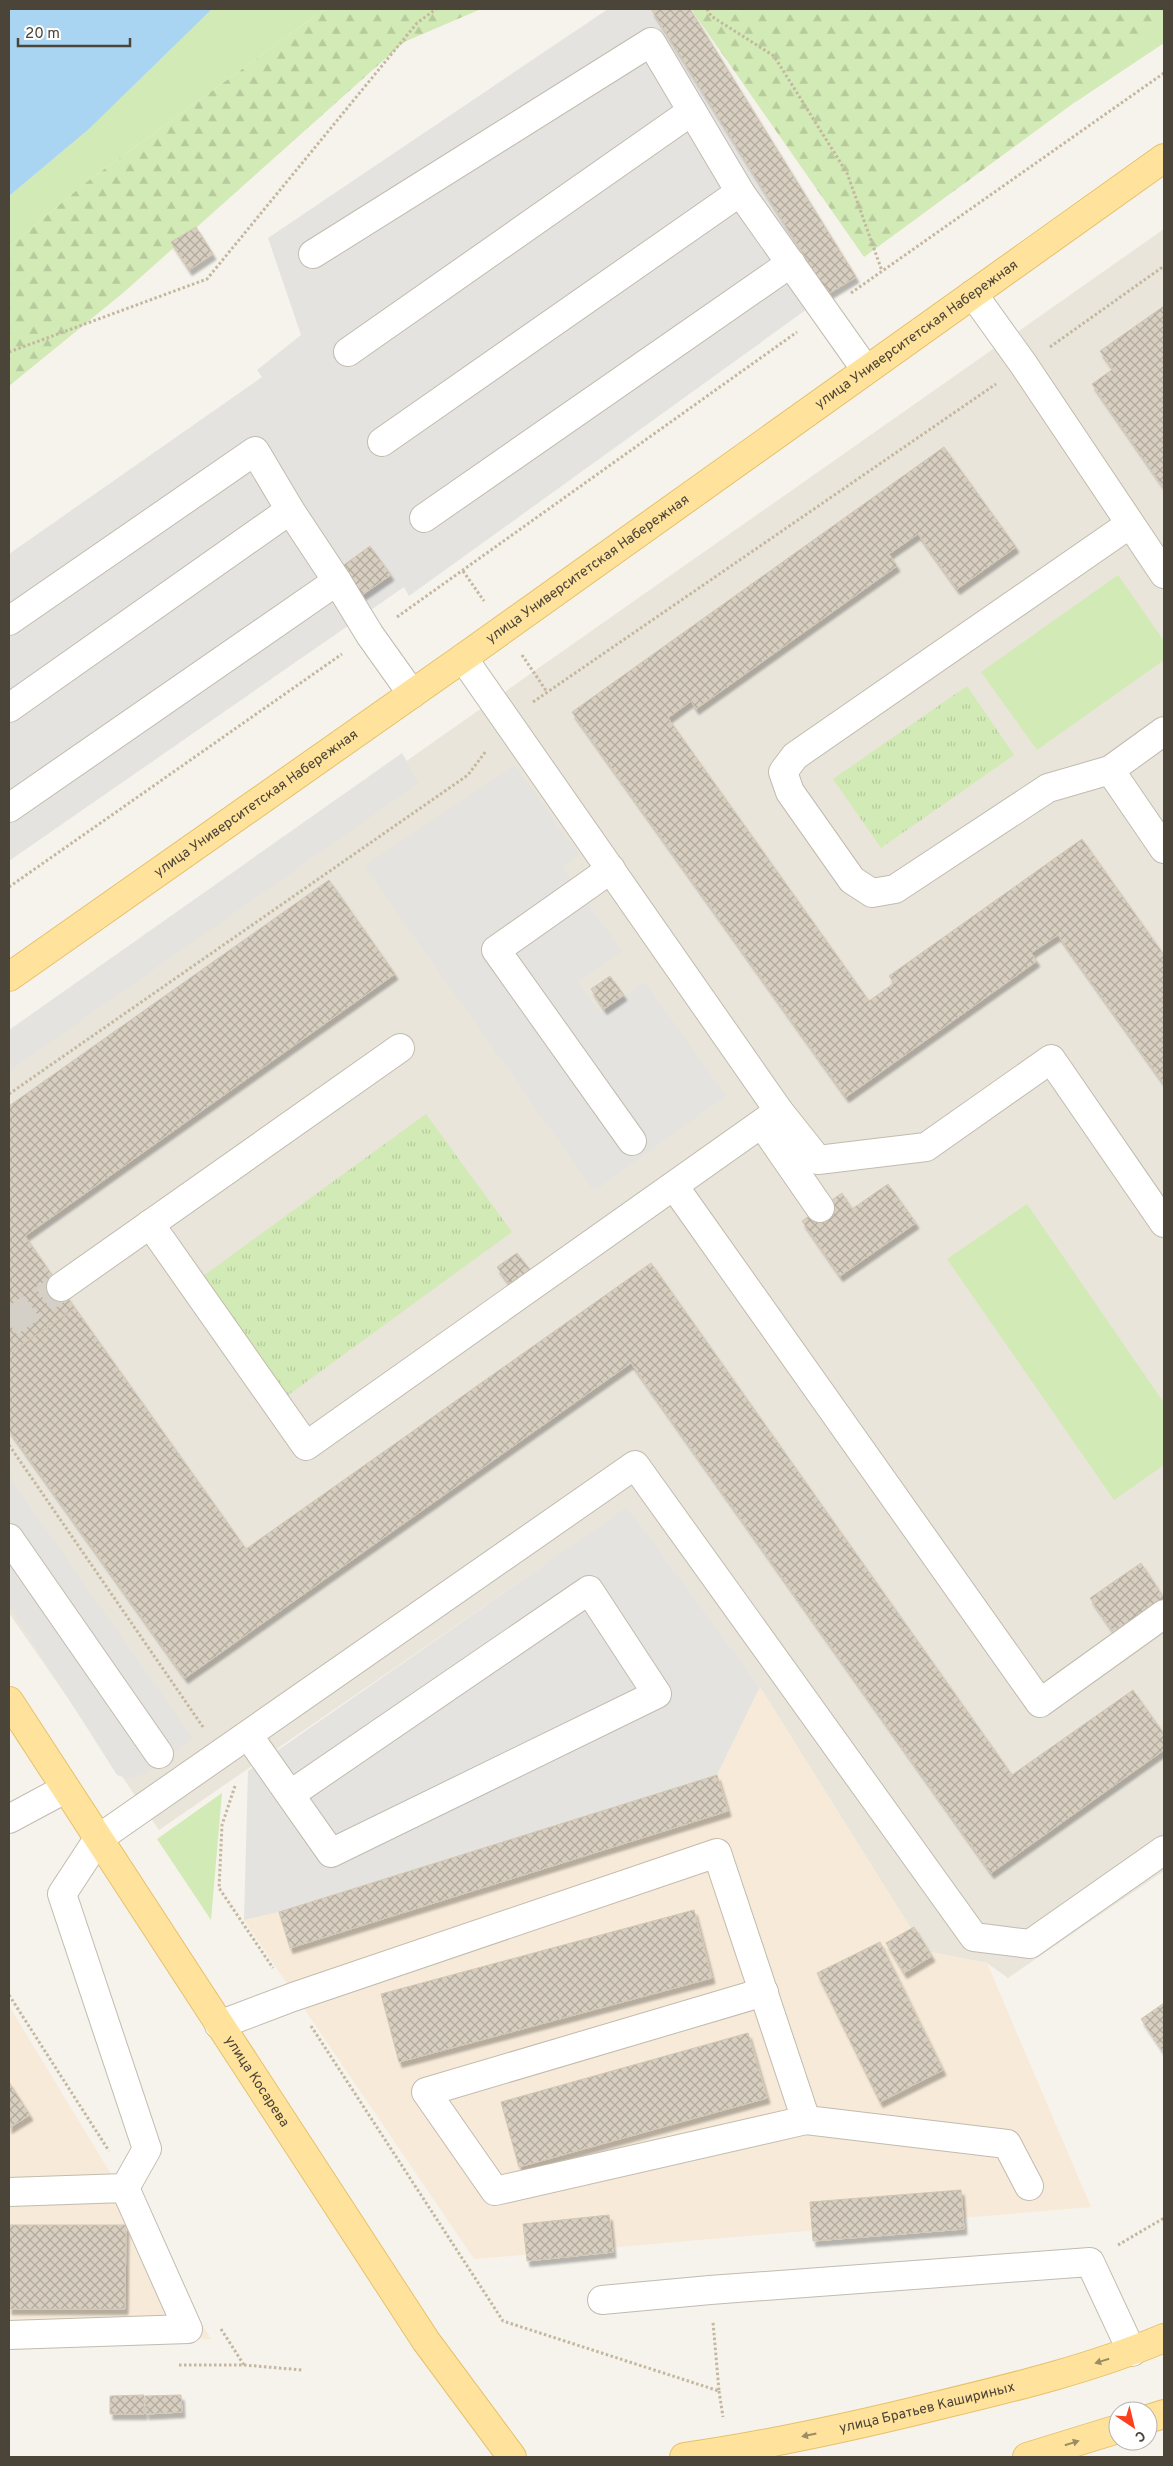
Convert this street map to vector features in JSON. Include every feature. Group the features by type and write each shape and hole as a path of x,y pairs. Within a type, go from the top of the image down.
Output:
{"main road":[{"name":"улица Университетская Набережная","path":"9,977 463,658 1164,158"},
{"name":"улица Косарева","path":"9,1701 426,2341 483,2421 512,2457"},
{"name":"улица Братьев Кашириных","path":"684,2457 728,2451 867,2423 981,2395 1132,2352 1164,2338"},
{"path":"1027,2457 1108,2432"}],"lane":[{"path":"313,254 651,42 740,192 866,370"},
{"path":"348,352 692,111"},
{"path":"382,442 740,192"},
{"path":"424,518 791,263"},
{"path":"972,294 1024,365 1164,574"},
{"path":"9,621 255,451 290,510 338,581 370,635 412,694"},
{"path":"9,708 290,510"},
{"path":"1130,524 795,756 783,772 790,792 852,880 872,893 895,890 1048,788 1110,770 1164,731"},
{"path":"9,808 338,581"},
{"path":"463,658 611,869 770,1118 820,1208"},
{"path":"1110,770 1164,849"},
{"path":"611,869 496,950 632,1141"},
{"path":"61,1287 400,1048"},
{"path":"770,1118 818,1160 926,1147 1052,1059 1164,1223"},
{"path":"150,1224 306,1446 770,1118"},
{"path":"674,1186 1040,1703 1164,1614"},
{"path":"125,2188 147,2149 62,1894 98,1839 635,1465 974,1937 1030,1944 1164,1850"},
{"path":"9,1538 159,1754"},
{"path":"248,1735 331,1853 657,1694 589,1590 291,1794"},
{"path":"9,1818 65,1789"},
{"path":"219,2024 293,1997 717,1853 806,2120"},
{"path":"764,1992 426,2092 495,2191 806,2120 1007,2144 1029,2186"},
{"path":"9,2192 125,2188"},
{"path":"9,2335 188,2329 125,2188"},
{"path":"602,2300 710,2290 1090,2262 1132,2352"}],"path":[{"path":"9,352 207,279 417,23 436,9"},
{"path":"707,9 711,16 774,56 847,173 882,271"},
{"path":"9,888 1164,73"},
{"path":"9,1094 468,775 508,721 555,686 1024,365 1164,266"},
{"path":"9,1445 238,1776 222,1825 219,1888 293,1997 503,2321 720,2391 710,2290"},
{"path":"1090,2262 1164,2218"}],"shaded area":[{"path":"608,9 690,9 856,277 828,294 409,596 404,587 9,861 9,554 262,377 257,370 301,335 268,238"},
{"path":"1164,229 1164,1871 1008,1978 987,1963 925,1951 760,1687 627,1508 159,1830 9,1613 9,1040"},
{"path":"402,753 419,783 11,1070 9,1069 9,1030"},
{"path":"515,765 579,855 562,867 622,951 578,982 601,1013 645,982 726,1096 594,1191 364,866"},
{"path":"9,1477 193,1739 144,1774 129,1779 117,1775 9,1605"},
{"path":"627,1507 760,1687 717,1775 279,1912 244,1920 248,1771"},
{"path":"760,1687 925,1951 987,1963 1091,2207 474,2259 244,1920 279,1912 717,1775"},
{"path":"9,2006 211,2339 9,2342"}],"green space":[{"path":"212,9 325,9 88,181 9,247 9,196 89,129"},
{"path":"325,9 481,9 404,42 123,293 9,386 9,247 88,181"},
{"path":"691,9 1164,9 1164,18 1071,105 864,257"},
{"path":"1164,18 1164,43 1071,105 1158,23"},
{"path":"1118,575 1164,641 1164,660 1037,750 981,672"},
{"path":"967,686 1014,755 881,848 833,779"},
{"path":"426,1114 512,1232 284,1398 199,1279"},
{"path":"1027,1204 1164,1403 1164,1465 1114,1500 947,1259"},
{"path":"222,1793 211,1920 157,1839"}],"water":[{"path":"9,9 212,9 89,129 9,196"}],"building":[{"path":"651,9 690,9 856,277 828,294"},
{"path":"196,227 213,254 189,270 171,242"},
{"path":"1164,306 1164,488 1092,384 1113,369 1100,351"},
{"path":"944,447 1016,547 957,589 918,534 889,554 897,566 696,709 691,701 668,718 869,1001 894,983 889,976 1082,839 1164,955 1164,1084 1058,935 1031,953 1037,961 846,1097 572,712"},
{"path":"370,546 391,575 362,595 341,567"},
{"path":"329,880 395,974 25,1236 75,1308 9,1354 9,1106"},
{"path":"610,976 624,995 604,1009 591,989"},
{"path":"888,1184 916,1223 840,1276 802,1221 842,1193 852,1209"},
{"path":"517,1253 531,1271 510,1285 497,1267"},
{"path":"651,1263 1012,1775 1133,1690 1164,1734 1164,1750 991,1873 631,1363 185,1678 9,1430 9,1354 75,1308 246,1549"},
{"path":"1141,1563 1164,1598 1114,1633 1090,1598"},
{"path":"717,1775 728,1811 290,1948 279,1912"},
{"path":"694,1910 712,1978 399,2062 381,1994"},
{"path":"914,1927 932,1956 904,1973 886,1943"},
{"path":"880,1942 943,2070 880,2102 817,1973"},
{"path":"1164,2003 1164,2053 1141,2019"},
{"path":"748,2033 767,2098 519,2167 501,2102"},
{"path":"9,2082 30,2115 9,2128"},
{"path":"961,2190 964,2229 813,2241 810,2202"},
{"path":"609,2215 613,2252 527,2261 523,2224"},
{"path":"9,2225 126,2225 125,2309 9,2309"},
{"path":"144,2395 144,2414 110,2414 110,2396"},
{"path":"181,2395 182,2412 146,2414 145,2396"}],"tunnel":[{"path":"9,1323 61,1287"}]}
